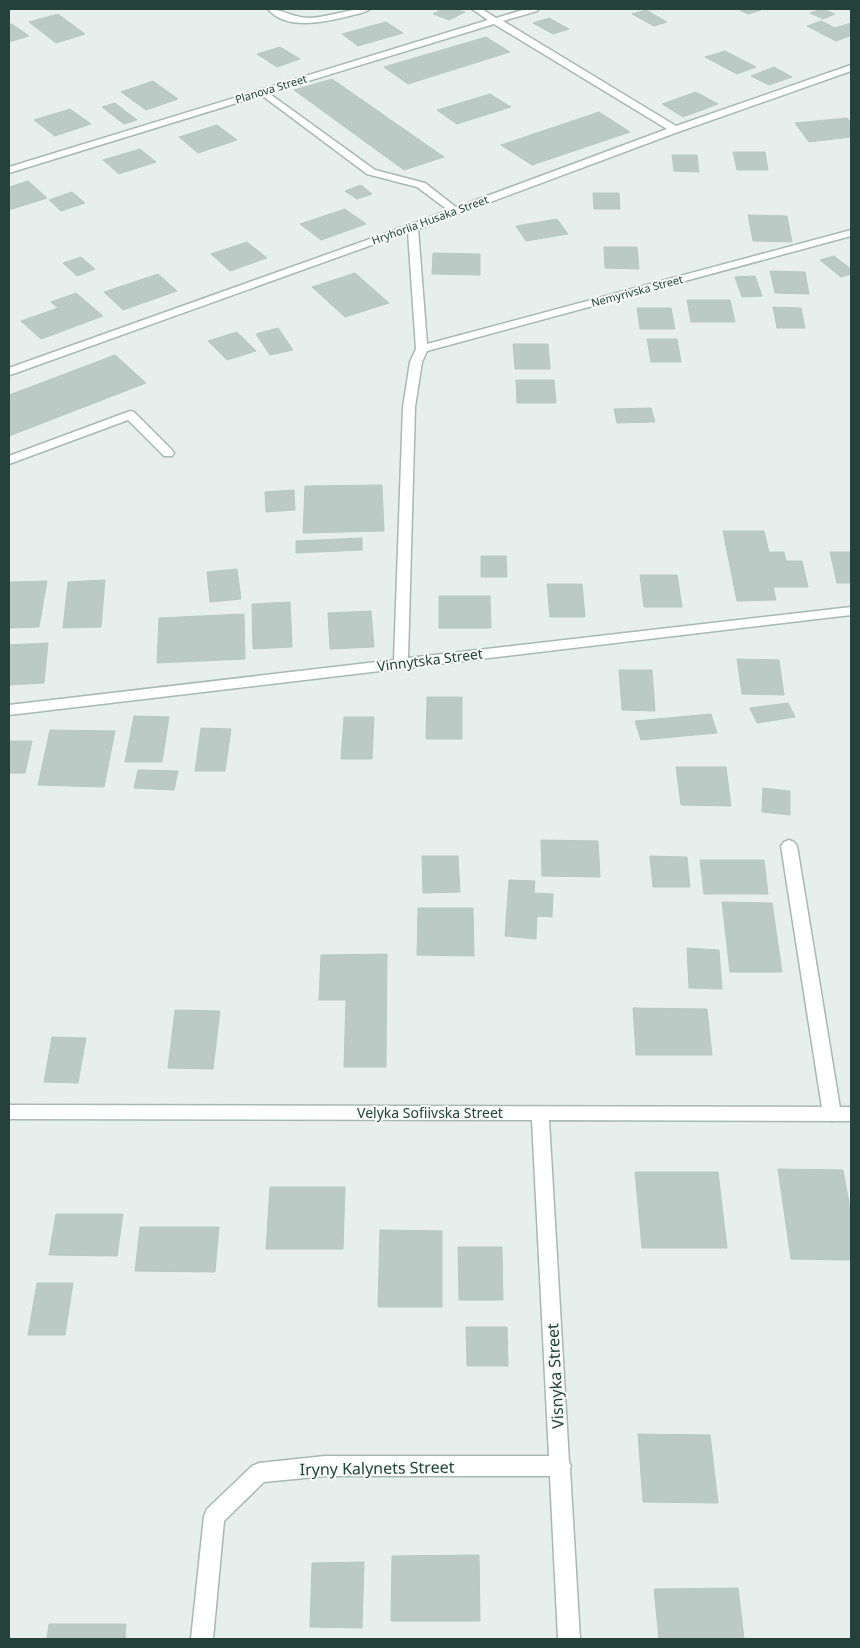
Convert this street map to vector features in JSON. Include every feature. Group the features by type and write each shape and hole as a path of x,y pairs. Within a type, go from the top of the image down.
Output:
{"street":[{"path":"272,9 291,19 307,21 321,20 366,9"},
{"path":"476,9 675,130"},
{"name":"Planova Street","path":"9,170 534,9"},
{"name":"Hryhoriia Husaka Street","path":"9,372 851,68"},
{"path":"263,92 371,172 420,185 456,211"},
{"path":"401,663 409,406 416,362 422,349 413,227"},
{"name":"Nemyrivska Street","path":"422,349 851,233"},
{"path":"9,460 130,415 168,453"},
{"name":"Vinnytska Street","path":"9,710 851,611"},
{"path":"789,846 832,1114"},
{"name":"Velyka Sofiivska Street","path":"9,1112 851,1114"},
{"name":"Visnyka Street","path":"540,1114 561,1466 569,1639"},
{"name":"Iryny Kalynets Street","path":"202,1639 214,1516 259,1474 325,1466 561,1466"}],"building":[{"path":"443,9 465,12 449,20 433,14"},
{"path":"738,9 758,9 761,10 748,14"},
{"path":"822,9 835,14 823,19 810,13"},
{"path":"646,10 667,22 654,26 632,14"},
{"path":"58,14 85,34 56,43 29,22"},
{"path":"549,18 569,29 553,34 533,23"},
{"path":"821,21 850,36 836,41 807,26"},
{"path":"386,22 403,33 358,46 342,34"},
{"path":"851,23 851,37 835,28"},
{"path":"12,24 29,36 9,42 9,25"},
{"path":"486,37 510,52 408,84 384,67"},
{"path":"280,47 300,59 277,67 257,54"},
{"path":"725,51 756,67 737,74 705,57"},
{"path":"774,67 792,77 769,85 751,76"},
{"path":"332,79 444,157 404,170 294,90"},
{"path":"153,81 178,99 146,110 121,92"},
{"path":"696,92 718,104 683,117 662,104"},
{"path":"490,94 511,107 457,124 437,110"},
{"path":"115,103 137,120 124,124 102,107"},
{"path":"70,109 91,124 55,136 34,120"},
{"path":"599,112 630,132 532,165 501,145"},
{"path":"847,118 851,123 851,137 809,142 795,123"},
{"path":"217,125 237,140 198,153 179,137"},
{"path":"140,149 156,162 119,174 103,160"},
{"path":"733,152 765,152 768,170 737,170"},
{"path":"672,155 697,155 699,172 674,171"},
{"path":"28,181 47,198 9,210 9,187"},
{"path":"361,185 372,194 357,199 345,191"},
{"path":"72,192 85,203 61,211 49,200"},
{"path":"593,193 619,193 620,209 594,209"},
{"path":"345,209 366,224 321,240 300,224"},
{"path":"748,215 787,216 792,242 753,241"},
{"path":"557,219 568,234 526,241 516,226"},
{"path":"247,242 267,258 230,271 211,254"},
{"path":"604,247 637,247 639,269 605,268"},
{"path":"433,253 480,254 480,275 432,274"},
{"path":"834,256 851,269 851,274 841,277 820,260"},
{"path":"81,257 95,269 77,276 63,263"},
{"path":"770,271 805,272 809,294 775,293"},
{"path":"355,273 389,303 345,317 312,287"},
{"path":"158,274 177,291 123,310 104,292"},
{"path":"755,276 762,296 742,297 735,277"},
{"path":"76,293 103,316 41,339 21,321 58,308 51,302"},
{"path":"687,300 730,300 735,322 691,322"},
{"path":"773,307 801,308 805,328 777,328"},
{"path":"637,308 671,308 675,329 640,329"},
{"path":"278,328 293,350 270,355 256,334"},
{"path":"237,332 256,351 227,360 208,341"},
{"path":"647,339 677,339 681,362 651,362"},
{"path":"513,344 548,344 550,369 515,369"},
{"path":"115,355 146,383 9,436 9,395"},
{"path":"516,380 554,380 556,403 517,403"},
{"path":"651,408 655,422 617,423 614,409"},
{"path":"382,485 384,531 303,533 305,486"},
{"path":"294,490 295,510 266,512 265,492"},
{"path":"723,531 764,531 769,552 784,552 786,561 802,561 808,587 773,587 776,600 737,601"},
{"path":"362,538 362,550 296,553 296,541"},
{"path":"830,552 851,552 851,583 837,583"},
{"path":"481,556 506,556 507,577 481,577"},
{"path":"237,569 241,599 210,602 207,572"},
{"path":"640,575 677,575 682,607 644,607"},
{"path":"105,580 101,627 63,628 68,582"},
{"path":"47,581 39,627 9,628 9,582"},
{"path":"547,584 582,584 585,617 550,617"},
{"path":"439,596 490,596 491,628 439,628"},
{"path":"290,602 292,647 253,649 252,604"},
{"path":"371,611 374,647 330,649 328,613"},
{"path":"244,614 245,659 157,663 159,618"},
{"path":"48,643 44,683 9,685 9,645"},
{"path":"737,659 779,660 784,695 742,694"},
{"path":"619,670 652,670 655,711 622,710"},
{"path":"427,697 462,697 462,739 426,739"},
{"path":"788,703 795,717 757,723 750,708"},
{"path":"711,714 717,733 641,740 635,721"},
{"path":"134,716 169,717 162,762 125,762"},
{"path":"344,717 374,717 372,759 341,759"},
{"path":"201,728 231,729 225,771 195,771"},
{"path":"50,730 115,731 104,787 38,785"},
{"path":"9,741 32,741 25,773 9,773"},
{"path":"676,767 726,767 731,806 681,805"},
{"path":"138,770 178,771 174,790 134,788"},
{"path":"763,788 790,791 790,815 762,812"},
{"path":"541,840 598,841 600,877 542,876"},
{"path":"422,856 458,856 460,892 423,893"},
{"path":"650,856 687,857 690,887 653,887"},
{"path":"700,860 764,860 768,894 704,894"},
{"path":"509,880 535,881 534,893 553,894 552,917 537,916 536,939 505,936"},
{"path":"722,902 772,903 782,972 730,972"},
{"path":"418,908 473,908 474,956 417,955"},
{"path":"687,948 719,950 722,989 689,988"},
{"path":"387,954 386,1067 344,1067 346,1000 319,1000 321,955"},
{"path":"633,1008 707,1009 712,1055 636,1055"},
{"path":"175,1010 220,1011 213,1069 168,1068"},
{"path":"52,1037 86,1038 78,1083 44,1082"},
{"path":"778,1169 843,1170 851,1214 851,1260 791,1259"},
{"path":"635,1172 718,1172 727,1248 642,1248"},
{"path":"270,1187 345,1187 343,1249 266,1249"},
{"path":"56,1214 123,1214 117,1256 49,1255"},
{"path":"140,1227 219,1227 215,1272 135,1271"},
{"path":"380,1230 442,1231 442,1307 378,1307"},
{"path":"458,1247 502,1247 503,1300 459,1300"},
{"path":"37,1283 73,1283 65,1335 28,1335"},
{"path":"466,1327 507,1327 508,1366 467,1366"},
{"path":"638,1434 710,1435 718,1503 643,1502"},
{"path":"479,1555 480,1621 391,1621 392,1556"},
{"path":"364,1562 362,1628 310,1627 312,1563"},
{"path":"738,1588 744,1639 659,1639 654,1589"},
{"path":"49,1624 126,1624 125,1639 47,1639"}]}
